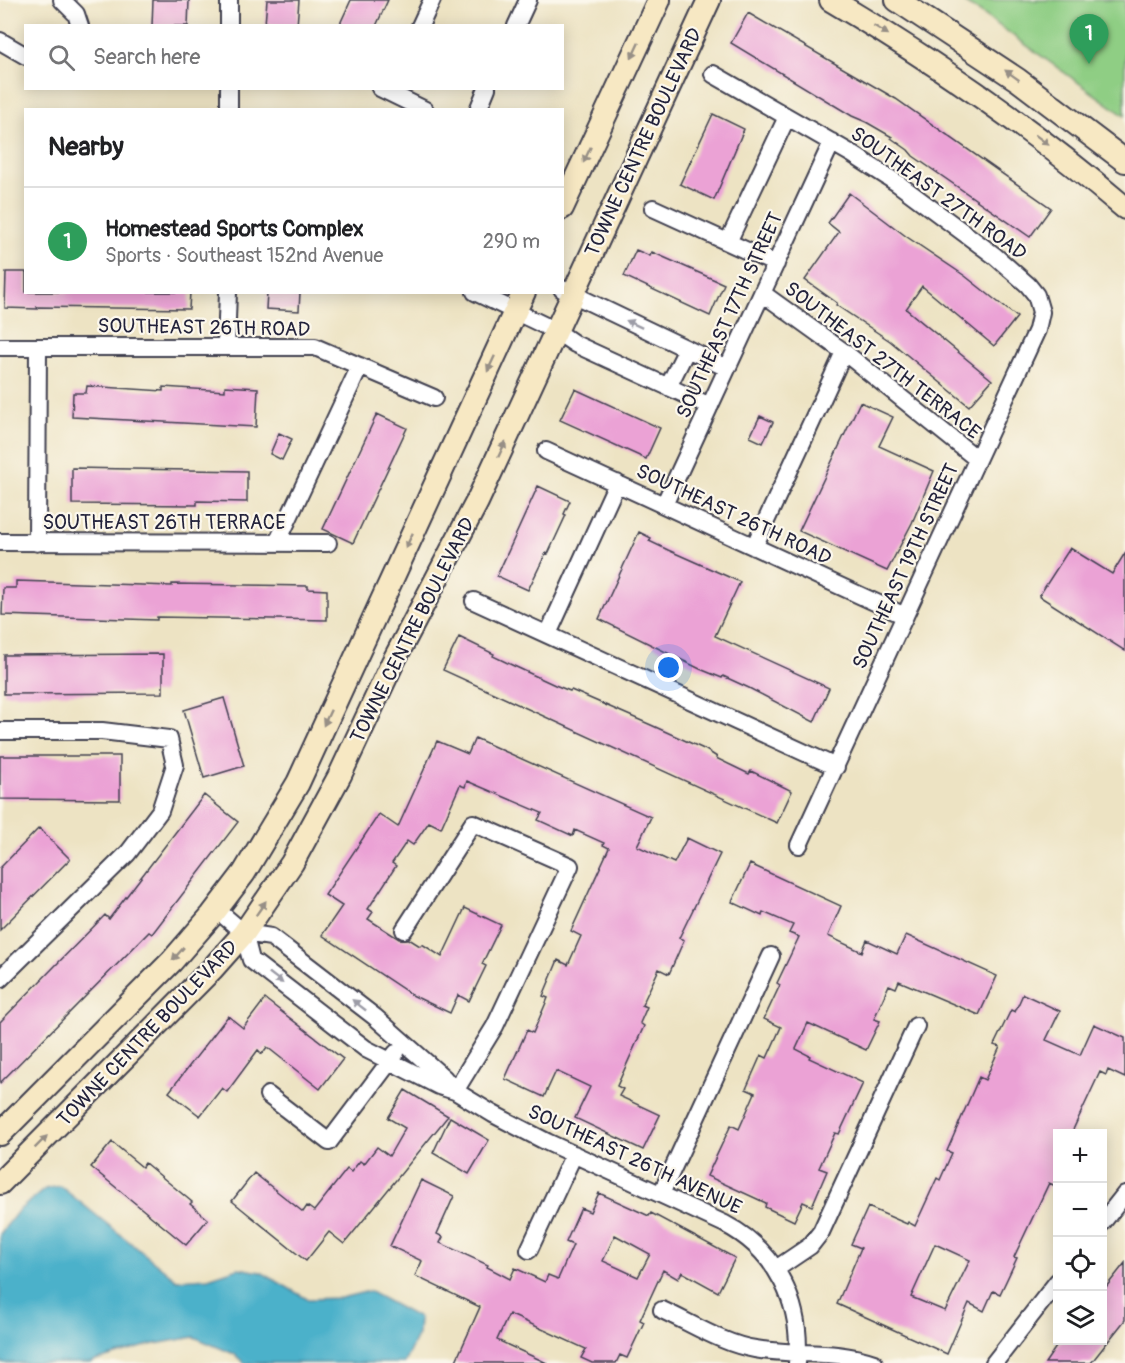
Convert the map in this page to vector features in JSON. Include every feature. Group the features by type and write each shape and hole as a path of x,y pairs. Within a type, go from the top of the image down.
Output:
{"street":[{"path":"62,0 78,13"},
{"path":"229,0 229,24"},
{"path":"421,24 432,0"},
{"path":"517,24 528,0"},
{"path":"564,204 659,0"},
{"name":"TOWNE CENTRE BOULEVARD","path":"0,1183 188,995 244,933 292,863 339,776 393,662 463,531 556,331 568,292 709,0"},
{"path":"831,0 926,59 986,100 1061,155 1125,208"},
{"path":"897,0 1018,80 1125,161"},
{"path":"0,41 24,55"},
{"name":"SOUTHEAST 27TH ROAD","path":"713,74 832,142 897,183 980,244 1028,285 1039,303"},
{"path":"229,90 229,108"},
{"path":"387,90 421,108"},
{"path":"479,108 486,90"},
{"name":"SOUTHEAST 17TH STREET","path":"729,242 787,117"},
{"name":"SOUTHEAST 17TH STREET","path":"664,505 832,142"},
{"name":"SOUTHEAST 27TH TERRACE","path":"653,208 776,264"},
{"path":"568,292 727,368"},
{"name":"SOUTHEAST 27TH TERRACE","path":"762,293 844,352 977,459"},
{"path":"226,347 228,294"},
{"path":"484,294 520,302 575,344 710,406"},
{"name":"TOWNE CENTRE BOULEVARD","path":"0,1134 172,961 244,873 283,811 520,302"},
{"name":"SOUTHEAST 19TH STREET","path":"799,845 1037,330 1041,314 1039,303"},
{"name":"SOUTHEAST 26TH ROAD","path":"0,347 315,347 434,398"},
{"path":"37,543 38,347"},
{"path":"668,387 687,349"},
{"path":"754,547 844,352"},
{"path":"277,543 360,366"},
{"name":"SOUTHEAST 26TH ROAD","path":"546,451 905,616"},
{"path":"548,634 617,483"},
{"name":"SOUTHEAST 26TH TERRACE","path":"0,542 328,543"},
{"path":"474,601 836,767"},
{"path":"362,645 393,662"},
{"path":"0,731 102,731 169,739 175,765 160,811 129,853 0,979"},
{"path":"308,760 339,776"},
{"path":"404,930 473,823 570,866 499,1018 455,1091"},
{"name":"SOUTHEAST 26TH AVENUE","path":"216,909 244,933 271,937 375,1017 444,1078 455,1091"},
{"name":"SOUTHEAST 26TH AVENUE","path":"244,933 251,960 366,1049 439,1086 455,1091 504,1120 574,1155 739,1232 758,1248 776,1269 785,1286 794,1308 797,1357"},
{"path":"661,1194 771,956"},
{"path":"776,1269 810,1246 821,1232 916,1026"},
{"path":"268,1095 329,1142 404,1043"},
{"path":"529,1251 574,1155"},
{"path":"1107,1217 1125,1194"},
{"path":"994,1363 1053,1287"},
{"path":"662,1310 746,1347 797,1357 841,1354 874,1363"}],"green space":[{"path":"960,0 1125,0 1125,116 980,12"}],"water":[{"path":"60,1186 177,1280 208,1278 238,1268 261,1272 307,1299 341,1298 369,1291 419,1318 418,1334 404,1363 244,1363 234,1354 194,1337 149,1345 89,1363 0,1363 0,1234 18,1211 45,1189"}],"building":[{"path":"153,0 189,0 188,24 152,24"},
{"path":"267,0 299,0 297,24 265,24"},
{"path":"351,0 388,0 377,24 340,24"},
{"path":"748,13 896,99 1051,208 1030,237 913,156 892,137 852,116 731,43"},
{"path":"713,114 744,129 714,200 680,184"},
{"path":"849,193 907,237 965,276 1017,317 994,346 922,286 906,309 992,380 969,406 890,341 836,305 837,303 805,280 839,232 828,223"},
{"path":"636,250 650,256 652,252 724,284 710,316 624,276"},
{"path":"6,272 24,272 24,294 190,294 189,309 5,308"},
{"path":"267,294 300,294 299,311 266,309"},
{"path":"87,386 163,391 163,387 225,391 225,386 258,388 256,427 72,417 73,393 86,393"},
{"path":"575,389 660,428 646,459 560,420"},
{"path":"860,402 893,417 879,446 934,471 912,523 887,571 799,531"},
{"path":"377,414 407,428 353,543 323,529"},
{"path":"760,416 773,422 763,443 750,437"},
{"path":"279,433 292,439 282,460 270,454"},
{"path":"72,468 247,471 247,502 197,501 197,505 72,504"},
{"path":"538,486 570,501 548,554 546,553 528,590 497,576"},
{"path":"639,532 651,538 649,541 740,582 715,636 829,688 814,722 749,688 700,669 599,619"},
{"path":"1070,548 1112,574 1125,553 1125,651 1039,596"},
{"path":"16,581 172,586 172,584 308,586 308,589 327,590 327,620 157,617 157,620 2,615 3,588 16,588"},
{"path":"459,637 555,685 651,725 706,750 716,758 749,774 751,771 792,791 777,823 443,670"},
{"path":"163,654 163,693 4,694 4,655"},
{"path":"224,698 244,766 204,778 184,710"},
{"path":"475,738 651,817 637,846 674,863 687,838 720,854 679,938 684,940 669,974 659,969 642,1005 647,1007 640,1023 644,1026 617,1086 623,1089 619,1096 660,1115 643,1150 575,1118 590,1087 556,1071 544,1097 505,1079 527,1030 533,1033 548,998 543,996 558,960 568,965 581,936 571,931 609,848 603,845 604,843 575,830 573,836 538,820 542,813 467,781 465,787 460,785 441,828 429,822 413,845 407,841 392,863 396,866 368,909 373,912 368,919 399,939 409,939 420,946 422,944 442,957 465,908 501,925 482,964 486,966 469,1001 458,995 450,1013 412,995 322,935 342,906 325,895 379,814 398,827 437,741 468,754"},
{"path":"0,756 120,756 120,800 0,799"},
{"path":"204,795 238,822 152,934 149,932 0,1083 0,1022 105,915 109,919"},
{"path":"39,828 70,859 0,930 0,868"},
{"path":"750,864 841,906 828,936 862,952 867,940 897,954 906,935 997,976 979,1015 899,981 896,988 889,985 874,1019 880,1021 866,1050 808,1023 796,1049 810,1056 809,1058 863,1083 839,1134 835,1133 819,1168 827,1171 812,1206 803,1202 794,1221 765,1207 766,1203 707,1176 731,1125 739,1129 755,1093 746,1089 761,1055 767,1058 781,1027 764,1019 780,985 777,983 799,937 789,933 793,925 763,912 762,916 732,902"},
{"path":"1023,994 1060,1011 1046,1040 1080,1055 1094,1024 1125,1038 1125,1078 1108,1070 1106,1075 1100,1072 1073,1129 1053,1129 1053,1185 1049,1183 1014,1257 1017,1258 1000,1294 993,1291 984,1311 969,1303 947,1354 837,1304 861,1248 851,1244 868,1207 915,1226 937,1178 940,1180 952,1153 947,1151 979,1077 985,1080 1000,1047 994,1045 1011,1010 1015,1012","holes":["935,1244 970,1260 945,1311 911,1297"]},
{"path":"265,999 343,1059 320,1089 267,1047 262,1054 258,1050 227,1092 222,1088 200,1116 169,1092 228,1016 243,1028"},
{"path":"405,1090 448,1116 344,1244 329,1232 306,1261 232,1201 254,1173 303,1212 307,1206 314,1211 347,1169 351,1172 360,1161 364,1164 377,1147 389,1156 405,1128 388,1118"},
{"path":"450,1117 489,1140 469,1174 433,1153"},
{"path":"112,1142 142,1167 145,1163 192,1202 190,1204 208,1219 186,1245 91,1167"},
{"path":"421,1180 454,1196 437,1234 443,1237 440,1243 488,1265 487,1267 510,1279 515,1268 545,1282 548,1275 558,1279 573,1245 566,1242 581,1208 590,1212 599,1193 649,1216 651,1213 735,1258 718,1292 682,1272 678,1279 663,1270 640,1320 644,1322 627,1358 620,1355 616,1363 592,1363 581,1358 586,1349 509,1314 497,1340 547,1363 455,1363 480,1307 415,1276 422,1261 390,1246","holes":["615,1235 650,1254 638,1277 603,1261"]},
{"path":"1125,1263 1125,1320 1107,1343 1107,1291 1107,1286"},
{"path":"1057,1345 1105,1345 1091,1363 1045,1363"}],"place":[{"name":"Homestead Sports Complex","path":"1089,64"}]}
